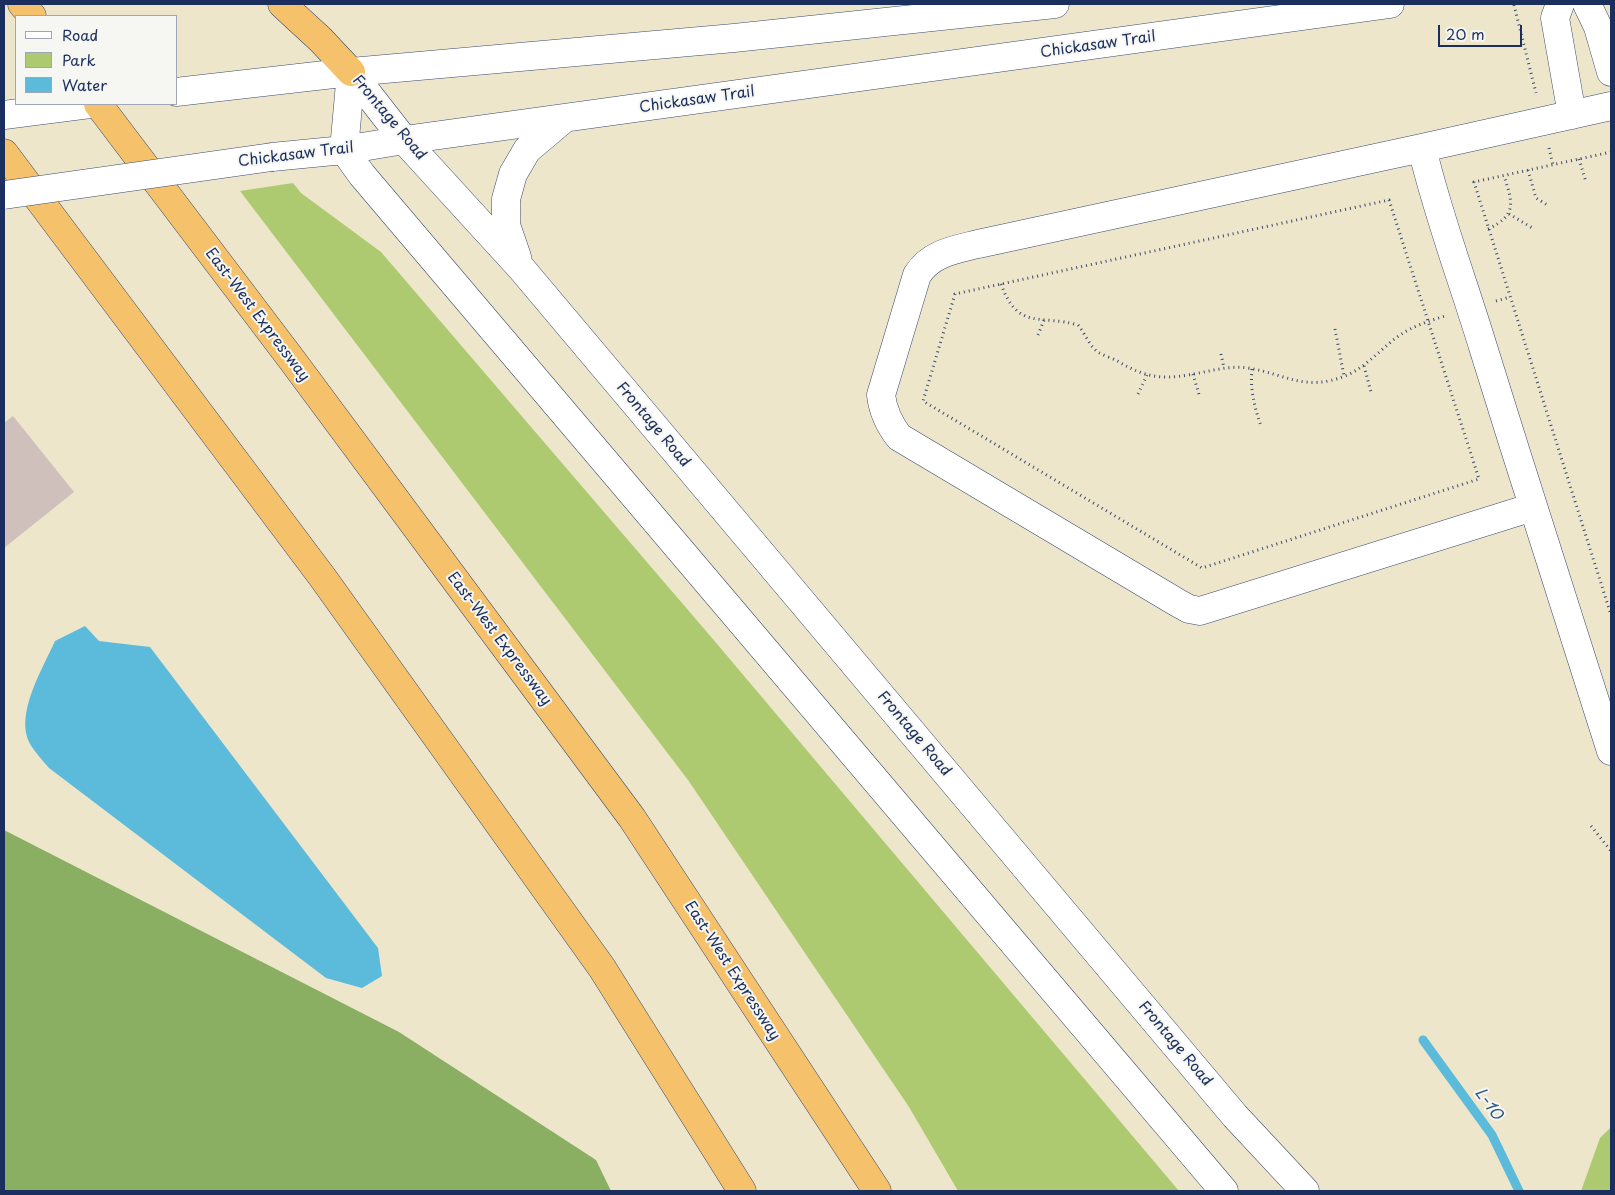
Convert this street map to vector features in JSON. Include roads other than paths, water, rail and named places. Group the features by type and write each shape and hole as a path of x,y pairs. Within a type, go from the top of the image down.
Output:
{"highway":[{"path":"22,4 31,15"},
{"path":"282,4 321,40 351,72"},
{"name":"East-West Expressway","path":"99,105 292,360 632,818 876,1191"},
{"path":"4,153 323,578 602,968 742,1191"}],"street":[{"path":"178,92 351,72 734,38 1055,4"},
{"name":"Chickasaw Trail","path":"4,195 272,157 344,150 404,140 1390,4"},
{"path":"1560,4 1555,18 1572,115"},
{"path":"1587,4 1598,28 1611,72"},
{"name":"Frontage Road","path":"351,72 404,140 521,268 1229,1108 1305,1191"},
{"name":"Frontage Road","path":"344,150 351,72"},
{"path":"4,115 82,105"},
{"path":"1533,507 1200,611 1178,604 899,437 890,425 882,407 881,395 917,275 930,259 978,244 1611,106"},
{"path":"521,268 506,225 506,199 513,174 527,150 565,118"},
{"path":"1422,148 1433,194 1611,751"},
{"path":"344,150 362,175 1224,1191"}],"water":[{"path":"85,626 99,641 150,647 378,948 382,976 362,988 326,978 49,768 30,744 26,732 25,719 28,706 32,692 55,641"}],"waterway":[{"name":"L-10","path":"1423,1040 1492,1135 1519,1191"}]}
